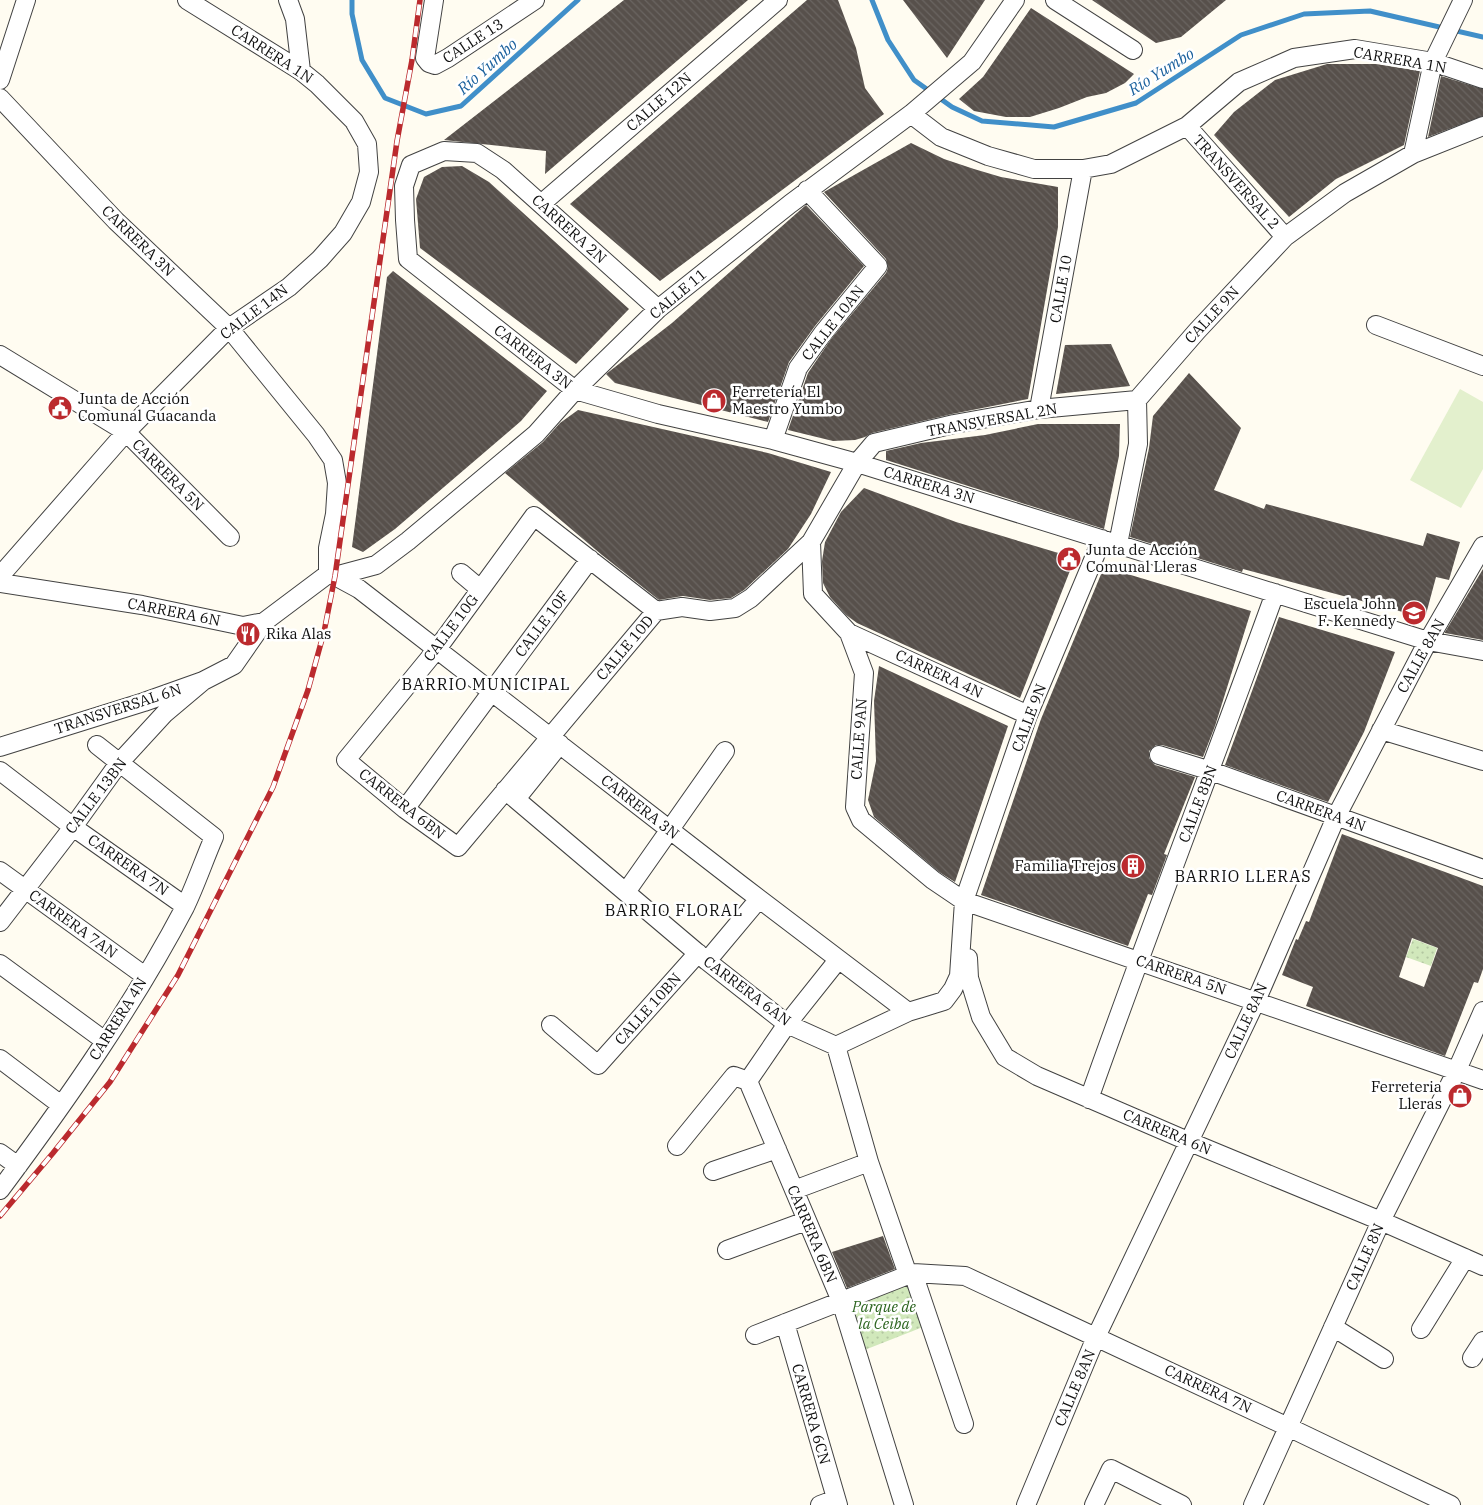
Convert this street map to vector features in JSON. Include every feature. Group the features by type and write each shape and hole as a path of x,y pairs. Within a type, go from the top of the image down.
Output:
{"street":[{"path":"0,80 26,0"},
{"name":"CARRERA 1N","path":"187,0 301,71 317,84 354,121 367,144 369,172"},
{"path":"288,0 295,19 301,71"},
{"name":"CALLE 13","path":"434,0 425,58 428,64 435,66 536,0"},
{"name":"CALLE 12N","path":"541,204 778,0"},
{"name":"CALLE 11","path":"331,575 376,565 408,542 536,434 575,390 658,309 807,190 912,113 961,72 972,62 1015,0"},
{"path":"1056,0 1133,50"},
{"path":"1413,154 1436,56 1461,3"},
{"name":"CARRERA 1N","path":"912,113 941,137 988,156 1034,169 1083,169 1111,164 1187,126 1239,82 1294,58 1355,49 1436,56 1483,79"},
{"name":"CARRERA 3N","path":"0,98 116,221 229,328 316,435 333,460 337,483 335,514 328,548 331,575 359,589 838,960 908,1012"},
{"name":"TRANSVERSAL 2","path":"1187,126 1285,238"},
{"name":"CALLE 9N","path":"964,901 1028,715 1110,541 1138,444 1137,400 1198,331 1285,238 1345,193 1413,154 1483,126"},
{"name":"CARRERA 2N","path":"408,259 404,186 412,165 444,151 477,153 503,170 658,309"},
{"name":"CALLE 10","path":"1039,409 1083,169"},
{"name":"CALLE 14N","path":"0,576 126,432 229,328 289,287 320,259 343,233 362,202 369,172"},
{"name":"CALLE 10AN","path":"773,440 798,368 823,332 878,266 807,190"},
{"name":"CARRERA 3N","path":"408,259 575,390 658,414 773,440 857,463 1428,641 1483,651"},
{"path":"1376,325 1483,366"},
{"name":"CARRERA 5N","path":"1,359 126,432 230,537"},
{"name":"TRANSVERSAL 2N","path":"857,463 874,443 954,424 1039,409 1137,400"},
{"name":"CALLE 10D","path":"458,847 511,794 656,611 682,607 710,611 735,608 750,598 811,542 857,463"},
{"name":"CALLE 10G","path":"346,760 436,649 534,516 590,559"},
{"name":"CALLE 9AN","path":"811,542 813,594 849,633 864,672 855,806 861,820 933,880 964,901"},
{"name":"CALLE 8AN","path":"1026,1505 1096,1337 1256,1001 1336,817 1428,641 1483,546"},
{"path":"590,559 656,611"},
{"name":"CALLE 10F","path":"405,809 590,559"},
{"path":"461,573 480,589"},
{"name":"CARRERA 6N","path":"0,583 142,605 243,626 264,622 331,575"},
{"name":"CALLE 8BN","path":"1089,1099 1138,960 1211,771 1275,593"},
{"name":"TRANSVERSAL 6N","path":"0,747 144,702 203,681 234,665 264,622"},
{"name":"CARRERA 4N","path":"849,633 1028,715"},
{"name":"CALLE 13BN","path":"0,922 74,827 120,763 165,714 203,681"},
{"path":"1381,730 1483,761"},
{"path":"97,745 120,763"},
{"path":"626,892 725,751"},
{"name":"CARRERA 4N","path":"1159,754 1483,869"},
{"name":"CARRERA 6BN","path":"346,760 405,809 458,847"},
{"name":"CARRERA 4N","path":"0,1190 105,1041 146,976 185,906 214,837 120,763"},
{"name":"CARRERA 7N","path":"0,771 74,827 185,906"},
{"name":"CARRERA 6AN","path":"511,794 702,957 787,1024 836,1046"},
{"name":"CARRERA 7AN","path":"0,872 146,976"},
{"name":"CALLE 10BN","path":"551,1025 598,1065 759,899"},
{"path":"964,901 959,976 953,989 944,1001 908,1012 836,1046 869,1162 964,1424"},
{"name":"CARRERA 5N","path":"964,901 1483,1080"},
{"name":"CARRERA 6N","path":"964,901 969,978 981,1017 1005,1057 1037,1076 1089,1099 1381,1221 1483,1266"},
{"path":"677,1146 734,1076 748,1081 787,1024 838,960"},
{"path":"0,964 105,1041"},
{"name":"CALLE 8N","path":"1253,1505 1381,1221 1457,1070 1483,1012"},
{"path":"0,1059 61,1105"},
{"name":"CARRERA 6BN","path":"748,1081 841,1301 904,1505"},
{"path":"713,1171 776,1149"},
{"path":"0,1153 18,1166"},
{"path":"794,1190 869,1162"},
{"path":"727,1250 806,1221"},
{"path":"1421,1329 1465,1258"},
{"path":"755,1335 910,1274"},
{"name":"CARRERA 7N","path":"910,1274 965,1276 1450,1505"},
{"name":"CARRERA 6CN","path":"785,1323 831,1503"},
{"path":"1333,1327 1384,1359"},
{"path":"1472,1358 1483,1341"},
{"path":"1094,1505 1111,1469 1182,1505"}],"green space":[{"path":"1460,389 1483,402 1483,469 1461,508 1410,480"},
{"path":"1413,939 1437,948 1431,966 1406,957"},
{"name":"Parque de la Ceiba","path":"910,1279 928,1325 862,1351 846,1304"}],"building":[{"path":"624,0 748,0 545,174 546,151 444,140"},
{"path":"807,0 838,0 856,48 865,88 884,114 660,281 570,204"},
{"path":"903,0 985,0 947,58"},
{"path":"1092,0 1226,0 1181,37 1156,43"},
{"path":"1031,8 1134,74 1125,83 1106,93 1087,97 1030,117 1006,117 974,111 959,99 983,77"},
{"path":"1327,64 1376,64 1420,71 1404,145 1336,179 1289,217 1214,135 1234,112 1275,80"},
{"path":"1441,76 1483,89 1483,116 1428,137"},
{"path":"911,143 944,159 974,169 1001,177 1058,187 1058,227 1028,399 952,414 872,433 855,440 833,441 788,430 808,373 831,339 886,273 888,268 886,259 824,192"},
{"path":"462,166 489,182 629,309 576,364 420,248 416,199 424,177 442,167"},
{"path":"806,205 864,266 815,326 789,362 768,422 615,383 606,374 672,323"},
{"path":"393,271 547,391 521,421 395,529 363,552 352,547 387,277"},
{"path":"1111,344 1130,386 1056,394 1065,345"},
{"path":"1189,373 1241,428 1214,490 1264,509 1266,504 1423,546 1427,533 1460,542 1449,580 1436,577 1425,618 1243,569 1242,572 1130,537 1149,448 1153,416"},
{"path":"578,410 768,453 831,472 811,514 788,549 744,590 731,598 710,600 683,596 659,600 602,555 505,473 543,442 560,423"},
{"path":"1038,424 1120,424 1119,456 1104,529 886,460 886,451 921,443 985,435"},
{"path":"864,488 956,522 1075,558 1020,698 857,623 846,615 830,597 823,583 822,561 825,542 841,512"},
{"path":"1104,567 1251,611 1215,726 1203,757 1162,745 1156,745 1149,751 1149,758 1155,765 1195,777 1164,854 1167,855 1152,895 1148,894 1128,946 981,895 1041,719"},
{"path":"1483,569 1483,640 1445,633 1445,632"},
{"path":"1279,617 1395,652 1364,732 1328,802 1225,765"},
{"path":"879,666 1008,726 955,882 939,872 874,817 868,800 876,761 874,701"},
{"path":"1342,834 1483,886 1483,969 1478,983 1474,982 1445,1056 1306,1006 1313,987 1282,975 1296,939 1298,940 1306,921 1309,922","holes":["1412,938 1438,948 1424,987 1399,977"]},
{"path":"883,1236 895,1269 847,1288 832,1252"}],"waterway":[{"name":"Río Yumbo","path":"352,0 352,14 362,60 385,98 426,114 461,106 578,0"},
{"name":"Río Yumbo","path":"872,0 888,40 914,80 952,107 982,121 1054,127 1136,103 1241,35 1304,14 1370,11 1483,37"}],"railway":[{"path":"0,1216 110,1082 178,975 273,787 308,690 324,632 335,576 397,141 412,60 420,0"}],"place":[{"name":"Ferretería El Maestro Yumbo","path":"714,401"},
{"name":"Junta de Acción Comunal Guacanda","path":"60,408"},
{"name":"Junta de Acción Comunal Lleras","path":"1069,559"},
{"name":"Escuela John F. Kennedy","path":"1414,613"},
{"name":"Rika Alas","path":"248,634"},
{"name":"Familia Trejos","path":"1133,866"},
{"name":"Ferreteria Lleras","path":"1460,1096"}],"district":[{"name":"BARRIO MUNICIPAL","path":"486,684"},
{"name":"BARRIO LLERAS","path":"1243,876"},
{"name":"BARRIO FLORAL","path":"674,910"}]}
